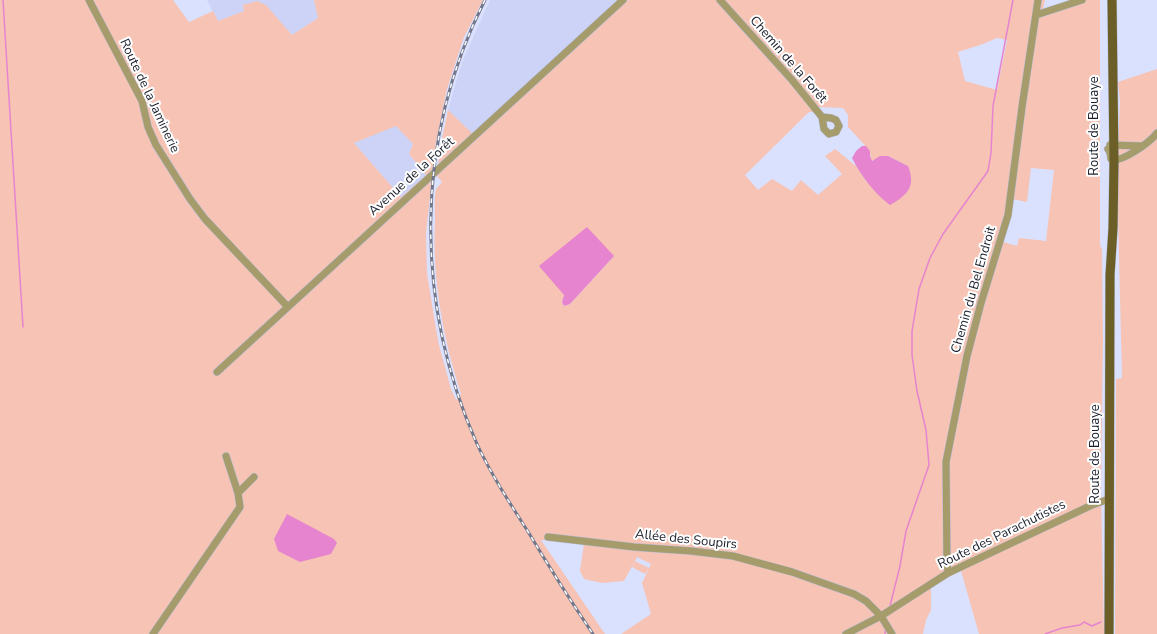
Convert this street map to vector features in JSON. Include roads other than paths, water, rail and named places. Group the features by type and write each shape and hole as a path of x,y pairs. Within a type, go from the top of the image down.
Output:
{"main road":[{"name":"Route de Bouaye","path":"1109,634 1110,275 1108,215 1110,146 1108,76 1111,0"},
{"name":"Route de Bouaye","path":"1110,146 1114,161 1113,228 1110,275"}],"street":[{"name":"Route de la Jaminerie","path":"89,0 142,101 148,127 154,140 190,199 205,219 288,307"},
{"name":"Avenue de la Forêt","path":"217,372 623,0"},
{"name":"Chemin de la Forêt","path":"720,0 792,80 822,117"},
{"name":"Chemin du Bel Endroit","path":"948,573 946,462 968,356 981,303 1008,215 1038,0"},
{"path":"1036,14 1082,0"},
{"path":"1114,161 1120,160 1142,146 1157,133"},
{"path":"1110,146 1142,146"},
{"path":"153,634 240,507 238,493 226,456"},
{"path":"238,493 254,476"},
{"name":"Route des Parachutistes","path":"846,634 881,616 948,573 1092,505 1109,499"},
{"name":"Allée des Soupirs","path":"548,537 732,556 792,572 854,594 866,601 881,616 892,634"}],"waterway":[{"path":"3,0 23,327"},
{"path":"890,606 900,566 906,531 929,465 926,430 917,391 912,355 912,331 919,289 930,258 943,234 988,171 991,153 993,106 1013,0"},
{"path":"1045,634 1062,628 1080,625 1084,622 1092,626 1101,622"}],"railway":[{"path":"485,0 462,53 445,108 435,164 431,221 433,278 442,334 456,390 482,455 559,582 593,634"}]}
